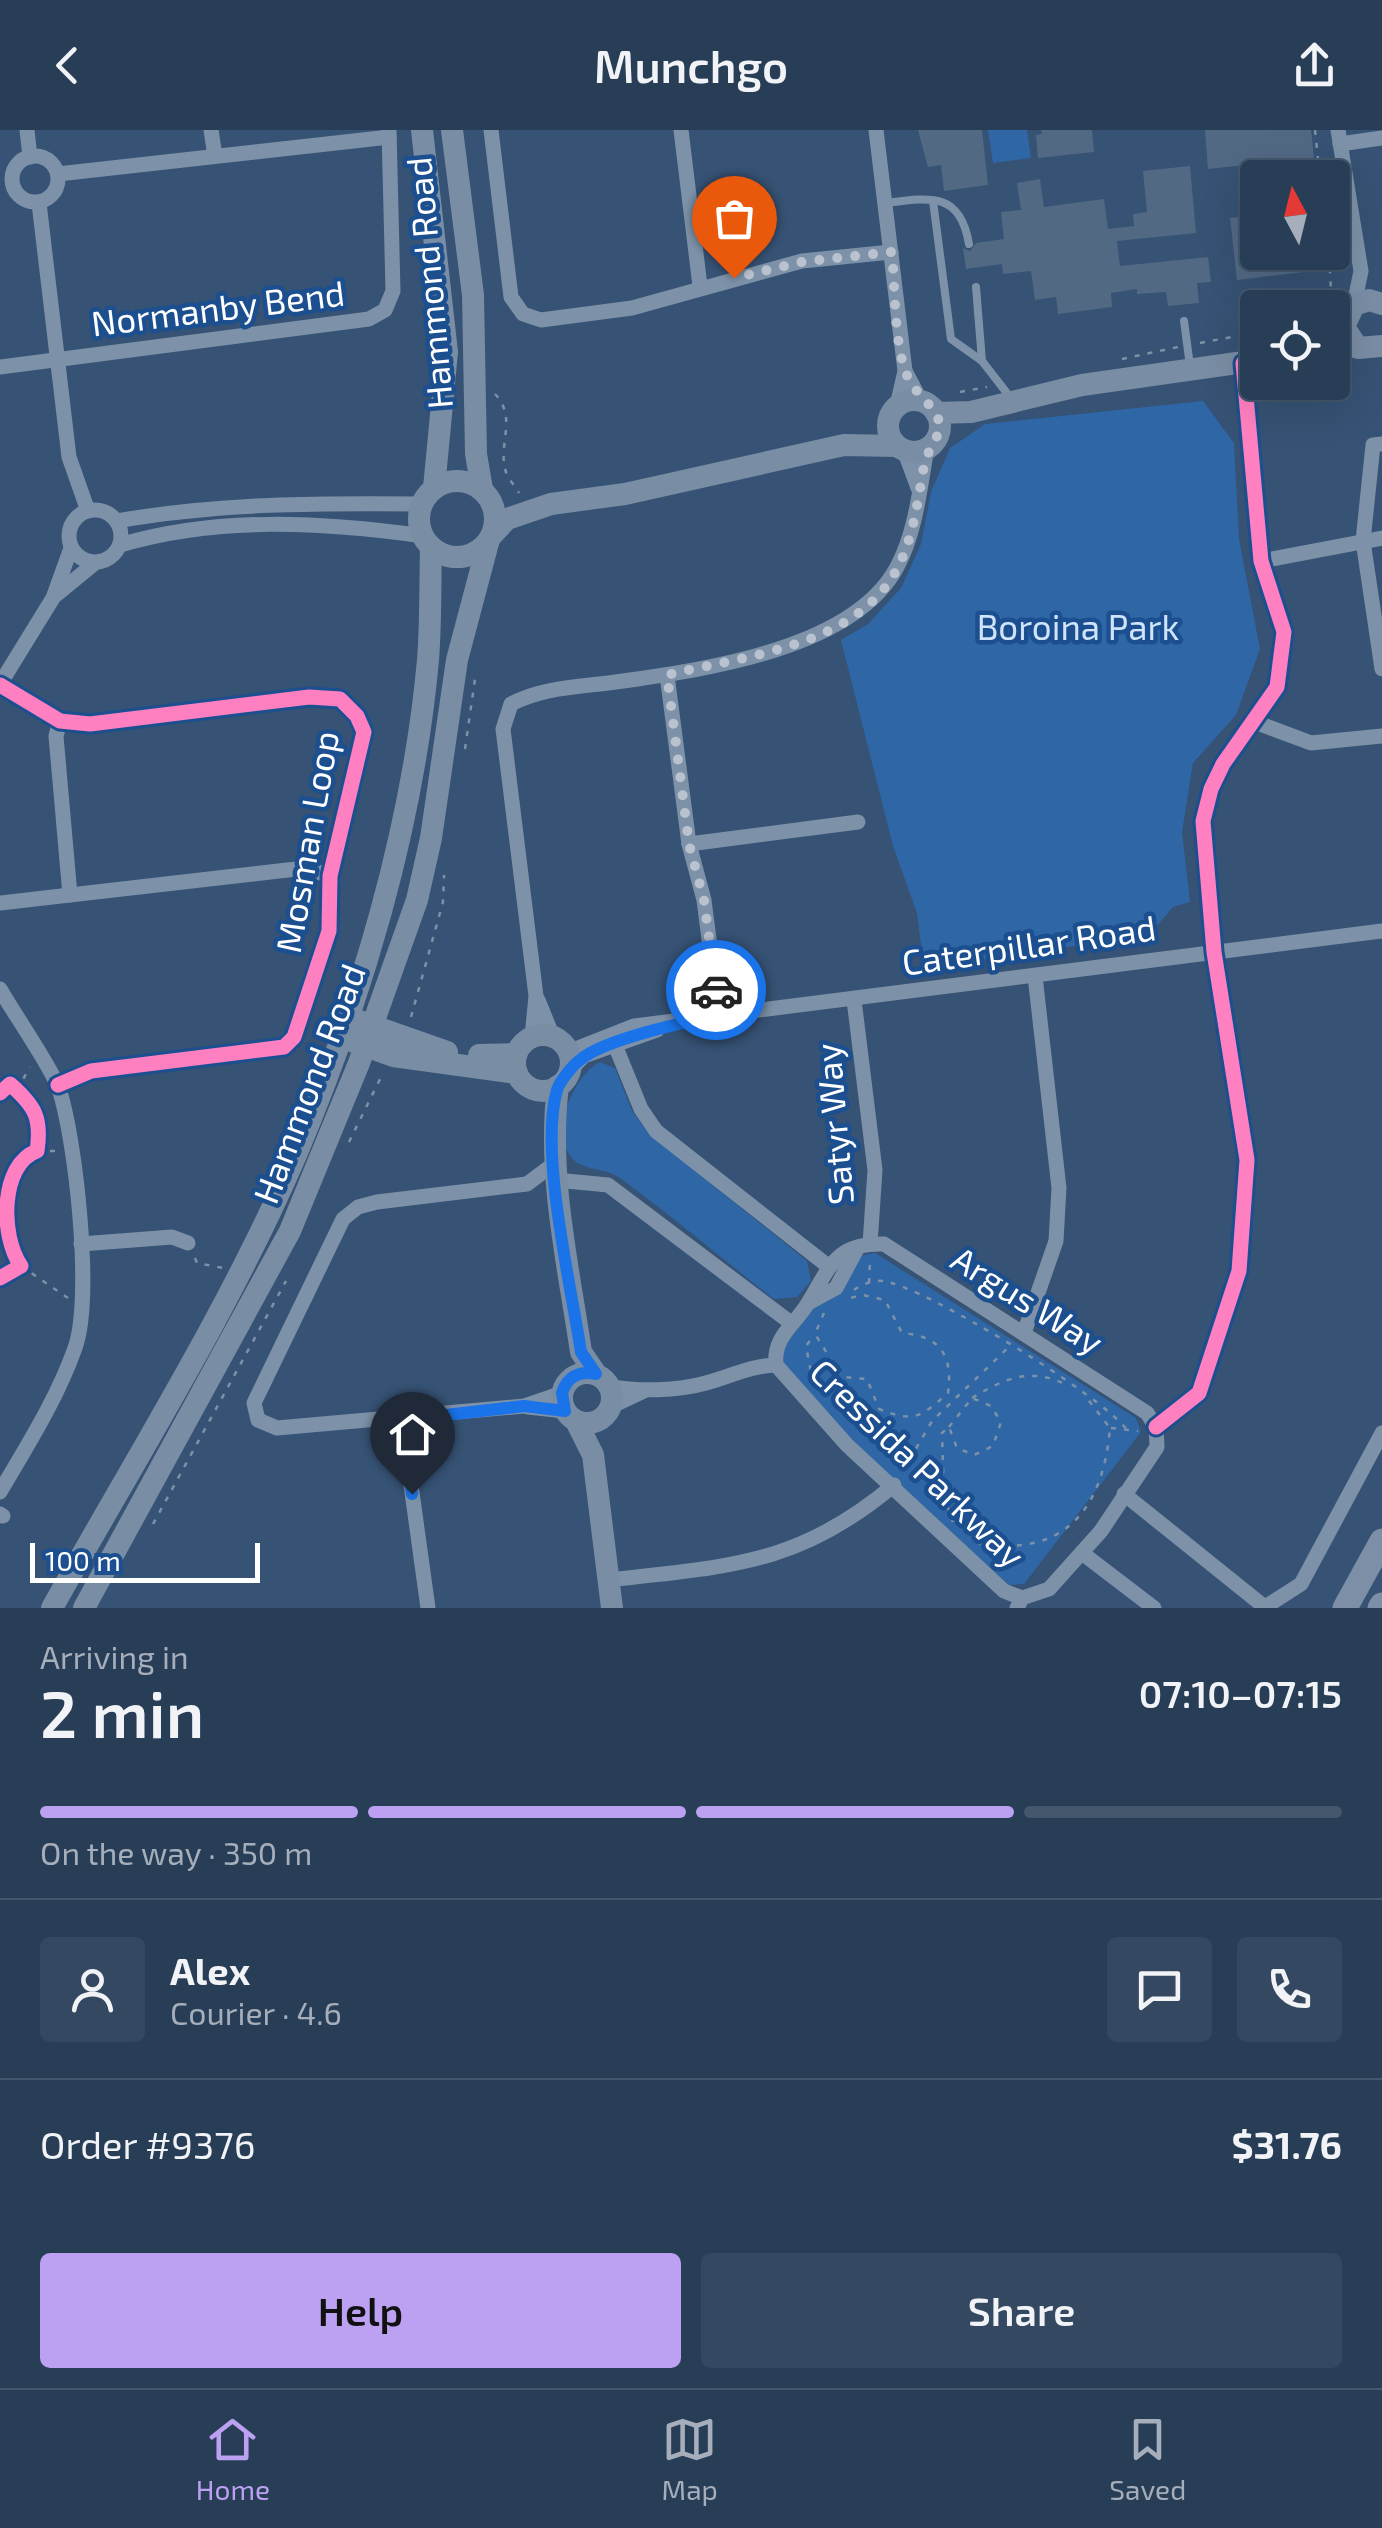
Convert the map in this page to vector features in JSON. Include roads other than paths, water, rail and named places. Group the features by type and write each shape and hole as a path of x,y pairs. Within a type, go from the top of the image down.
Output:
{"main road":[{"name":"Hammond Road","path":"52,1608 213,1320 286,1174 343,1027 390,876 414,760 428,660 428,496 443,427 446,352 422,130"},
{"name":"Hammond Road","path":"84,1608 290,1231 417,900 431,838 457,660 491,538 487,495 476,454 474,295 452,130"},
{"path":"1350,312 1369,300 1382,303"},
{"path":"1350,346 1366,350 1382,346"},
{"path":"427,541 460,558 491,538 507,519 551,504 625,494 844,445 921,432 1013,400 1240,363"},
{"path":"893,413 889,435 921,432"},
{"path":"893,413 921,432"},
{"path":"844,445 893,413"},
{"path":"428,496 453,480 487,495 551,504"},
{"path":"343,1027 368,1035 392,1056 543,1062 581,1352 605,1396 593,1455"},
{"path":"581,1352 568,1401 593,1455 612,1608"},
{"path":"568,1401 582,1372 605,1396"},
{"path":"568,1401 590,1423 605,1396"},
{"path":"1345,1608 1382,1541"}],"street":[{"path":"27,130 30,156"},
{"path":"212,130 214,156"},
{"path":"491,130 511,296 523,314 540,320 632,308 700,286 802,262 892,252"},
{"path":"681,130 700,286"},
{"path":"543,1062 503,729 511,704 533,692 667,675 828,632 860,612 885,588 899,564 919,492 921,432 905,371 876,130"},
{"path":"58,174 389,133"},
{"name":"Normanby Bend","path":"55,360 369,319 385,310 394,291 389,133"},
{"path":"1382,138 1339,137 1361,271 1382,303"},
{"path":"30,156 50,160 58,174 54,193 39,202 20,198 6,184 16,166 30,156"},
{"path":"39,202 69,457 88,510"},
{"path":"1350,299 1361,271"},
{"path":"0,367 55,360"},
{"path":"893,413 905,371"},
{"path":"1025,1600 1049,1589 1082,1552 1157,1447 1156,1430 1199,1392 1240,1271 1247,1160 1214,952 1202,842 1206,802 1223,764 1278,688 1284,632 1261,561 1252,400"},
{"path":"1382,444 1373,445 1363,541 1382,669"},
{"path":"117,521 184,510 428,496"},
{"path":"70,895 56,736 60,721 0,685 53,598 71,548 71,526 88,510 104,511 117,521 120,545"},
{"path":"53,598 95,563 111,558 120,545 155,534 217,526 365,528 427,541"},
{"path":"1261,561 1382,538"},
{"path":"71,548 81,559 95,563"},
{"path":"667,675 689,844 704,900 720,1017"},
{"name":"Mosman Loop","path":"58,1086 91,1070 284,1047 294,1037 329,931 330,876 364,732 357,716 340,700 309,697 90,724 60,721"},
{"path":"1254,722 1311,744 1382,736"},
{"path":"689,844 858,822"},
{"path":"0,903 305,868 330,876"},
{"name":"Caterpillar Road","path":"543,1062 634,1026 1382,931"},
{"path":"1024,1333 1056,1241 1059,1188 1035,976"},
{"path":"0,989 58,1086 73,1160 82,1244 74,1286 76,1345 0,1492"},
{"name":"Satyr Way","path":"854,1000 876,1170 864,1246"},
{"name":"Caterpillar Road","path":"543,1062 584,1056 684,1021"},
{"path":"614,1045 641,1109 656,1132 828,1266"},
{"path":"527,1184 557,1181"},
{"path":"568,1401 402,1420 277,1428 258,1420 254,1404 343,1219 358,1208 377,1202 557,1181 608,1186 791,1324"},
{"path":"82,1244 172,1237 188,1243"},
{"name":"Argus Way","path":"864,1246 884,1244 1148,1414 1156,1430"},
{"path":"605,1396 706,1383 756,1366 776,1365 780,1337 810,1302 828,1266 864,1246"},
{"path":"810,1302 836,1288 864,1246"},
{"name":"Cressida Parkway","path":"776,1365 848,1445 1004,1591 1025,1600"},
{"path":"402,1420 424,1608"},
{"path":"1124,1494 1266,1608 1301,1584 1382,1433"},
{"path":"609,1580 754,1562 804,1546 855,1518 894,1485"},
{"path":"1025,1600 1090,1528 1108,1517"},
{"path":"1082,1552 1154,1608"}],"lane":[{"path":"886,203 933,201 953,207 964,218 968,244"},
{"path":"933,201 951,339 982,361 1013,400"},
{"path":"976,287 982,361"},
{"path":"1184,321 1190,370"}],"park label":[{"name":"Boroina Park","path":"1078,628"}]}
